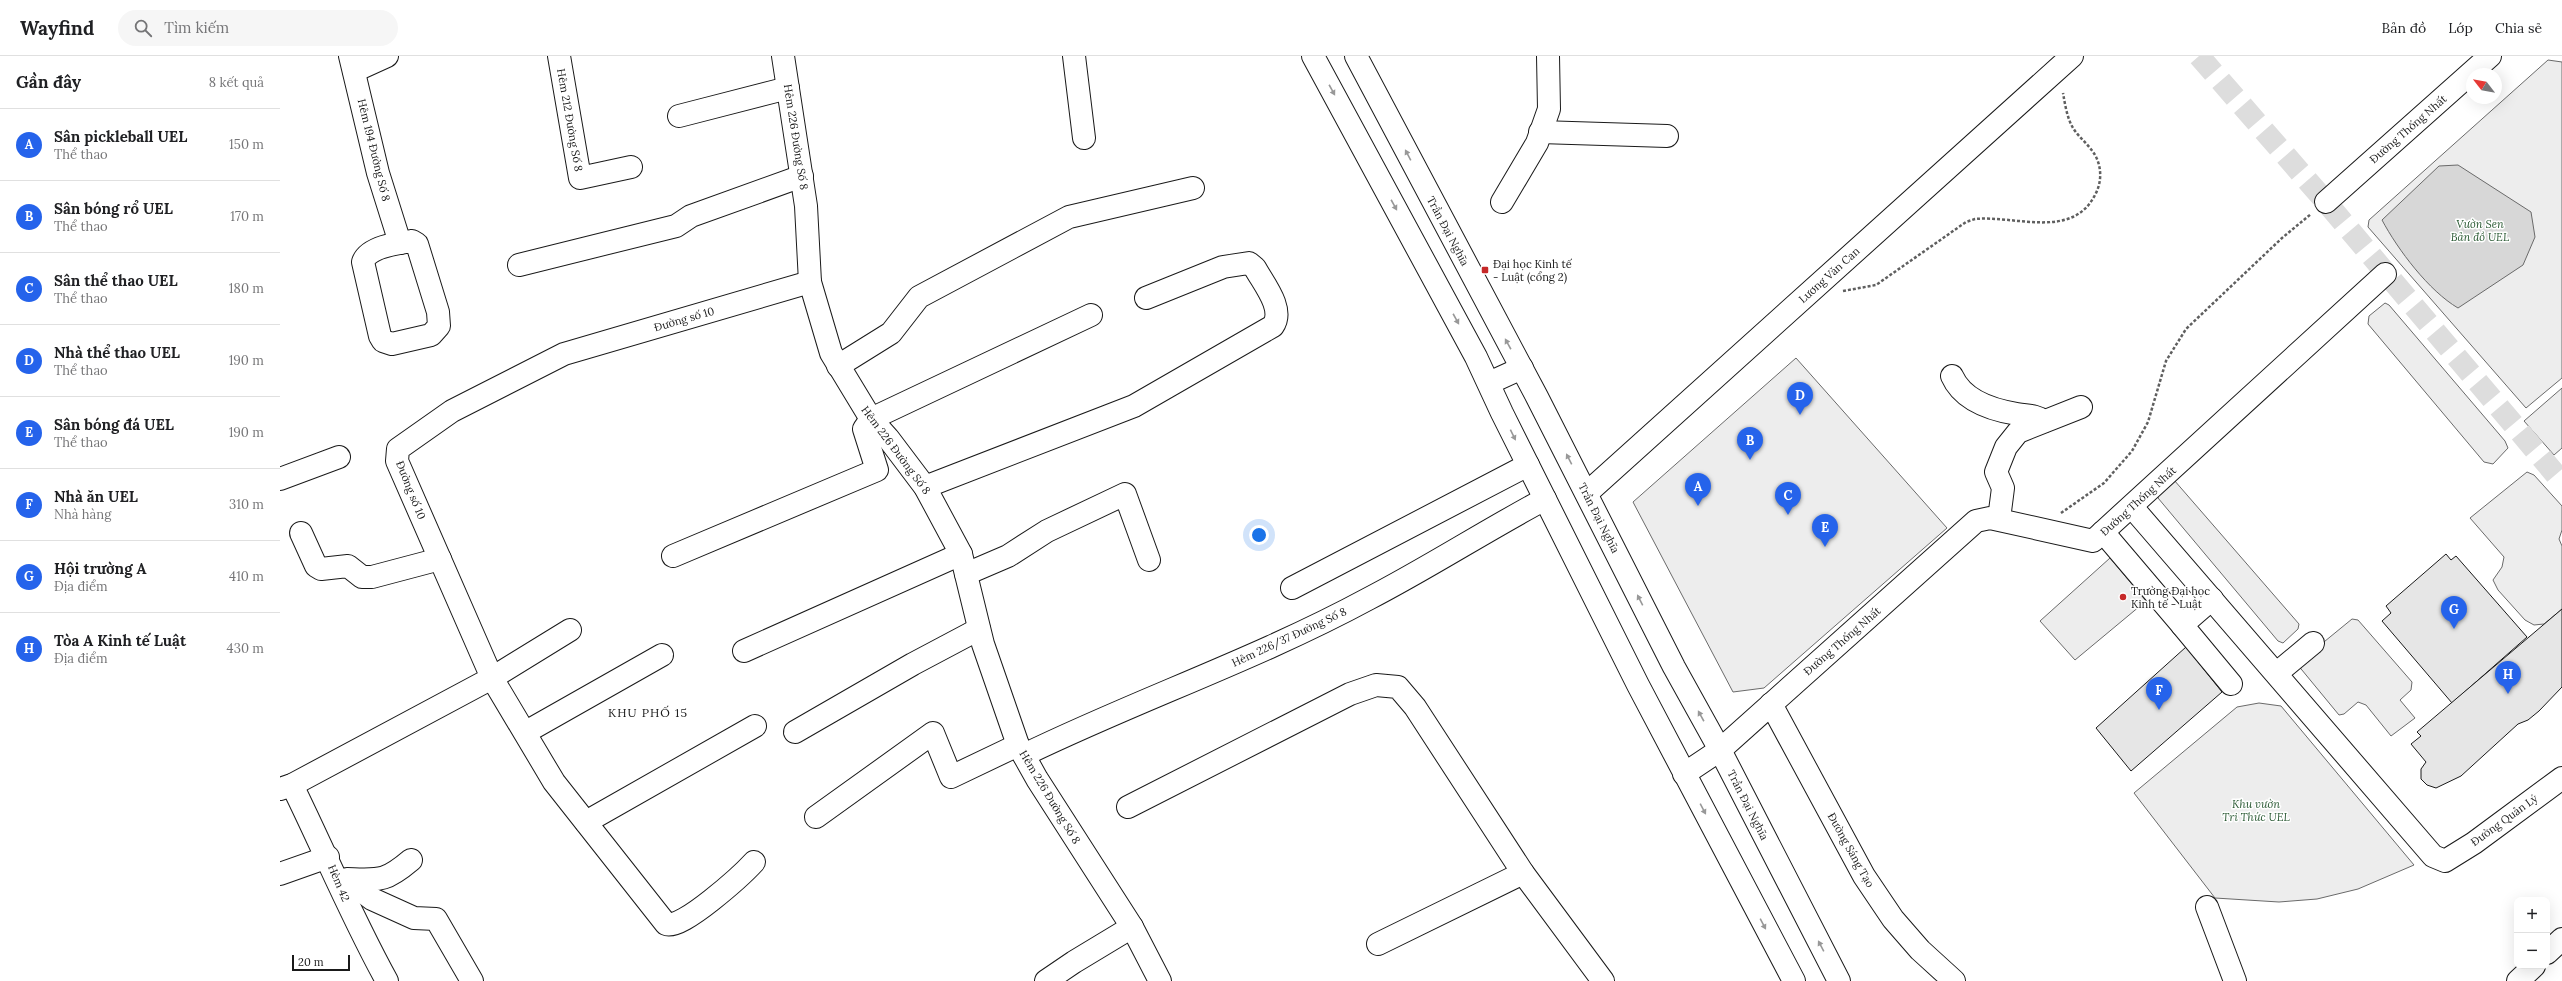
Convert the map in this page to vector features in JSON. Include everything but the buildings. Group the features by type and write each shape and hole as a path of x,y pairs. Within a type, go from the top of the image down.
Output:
{"street":[{"path":"352,64 387,56"},
{"name":"Hẻm 212 Đường Số 8","path":"559,56 580,178 631,167"},
{"name":"Hẻm 226 Đường Số 8","path":"783,56 806,206 810,282 831,353 871,420 888,438 925,487 964,564 980,629 1021,750 1037,779 1132,927 1160,981"},
{"path":"1074,56 1084,138"},
{"path":"1313,56 1489,383 1528,465 1684,774 1794,981"},
{"name":"Trần Đại Nghĩa","path":"1356,56 1522,368 1587,493 1674,667 1720,750 1839,981"},
{"path":"1502,202 1537,143 1549,109 1548,56"},
{"name":"Lương Văn Can","path":"1587,493 2072,56"},
{"name":"Đường Thống Nhất","path":"2326,202 2490,56"},
{"name":"Hẻm 194 Đường Số 8","path":"352,64 378,173 400,243"},
{"path":"679,116 788,88"},
{"path":"1540,132 1666,136"},
{"path":"519,265 676,226 691,216 802,176"},
{"path":"838,366 891,333 919,297 1069,217 1193,188"},
{"path":"412,241 417,244 440,322 431,335 392,344 383,341 380,336 363,262 367,255 374,251 400,243 412,241"},
{"path":"925,487 1134,406 1273,326 1277,319 1276,309 1255,268 1249,263 1223,267 1146,298"},
{"name":"Đường Thống Nhất","path":"1684,774 1720,750 1976,521 1984,518 1999,519 2093,541 2132,507 2385,274"},
{"name":"Đường số 10","path":"754,862 725,890 702,907 669,926 554,782 526,732 492,678 397,462 398,449 452,411 564,354 810,282"},
{"path":"673,556 877,470 864,429 871,420 1091,315"},
{"path":"1489,383 1522,368"},
{"path":"1952,376 1959,389 1977,402 2009,413 2038,417 2044,421"},
{"path":"1999,519 2003,488 1996,472 2006,447 2018,432 2081,407"},
{"path":"280,479 339,457"},
{"path":"1292,588 1528,465"},
{"path":"744,651 964,564 1008,556 1047,531 1125,494 1149,560"},
{"name":"Hẻm 226/37 Đường Số 8","path":"816,817 933,733 952,777 1078,729 1234,664 1368,599 1545,499"},
{"path":"2132,507 2277,673 2313,643"},
{"path":"2103,532 2231,684"},
{"path":"301,533 316,566 321,569 348,566 362,577 372,577 440,559"},
{"path":"2182,625 2212,599"},
{"path":"795,732 913,664 980,629"},
{"path":"286,787 492,678 570,630"},
{"path":"526,732 662,655"},
{"name":"Đường Quản Lý","path":"2277,673 2422,845 2433,856 2445,861 2474,843 2560,783"},
{"path":"1128,807 1350,694 1376,685 1398,687 1414,707 1523,873 1603,981"},
{"name":"Đường Sáng Tạo","path":"1771,704 1851,853 1885,907 1920,950 1954,981"},
{"path":"586,822 755,726"},
{"name":"Hèm 42","path":"286,787 328,857 362,936 387,981"},
{"path":"280,874 328,857"},
{"path":"338,879 380,880 393,876 411,860"},
{"path":"1378,944 1523,873"},
{"path":"360,880 363,892 372,899 415,918 436,919 472,981"},
{"path":"2207,907 2235,981"},
{"path":"1046,981 1074,962 1132,927"},
{"path":"2550,950 2562,939"},
{"path":"2518,981 2531,969"}],"path":[{"path":"1809,293 1855,290 1876,285 1966,222 1975,219 2042,223 2072,217 2085,212 2100,186 2100,169 2093,151 2073,128 2066,109 2064,88"},
{"path":"2035,528 2054,518 2104,483 2132,451 2148,422 2166,361 2186,329 2282,238 2326,202"}],"shaded area":[{"name":"Vườn Sen Bản đồ UEL","path":"2548,60 2562,62 2562,378 2526,408 2368,227 2369,220 2499,104 2502,104 2502,101"},
{"path":"2458,165 2531,212 2535,237 2523,265 2458,308 2447,301 2425,281 2405,257 2382,220 2439,166"},
{"path":"2385,303 2389,305 2505,441 2508,448 2493,464 2484,462 2368,324 2369,316"},
{"path":"1796,358 1947,528 1764,688 1733,692 1633,502"},
{"path":"2562,388 2562,448 2554,455 2524,421"},
{"path":"2527,472 2534,475 2562,506 2562,530 2559,539 2562,546 2562,609 2544,624 2534,625 2525,620 2498,590 2493,580 2502,567 2504,557 2470,518"},
{"path":"2174,480 2299,624 2298,629 2283,643 2278,641 2158,498 2160,491"},
{"path":"2110,558 2146,601 2075,660 2040,621"},
{"path":"2352,619 2358,620 2412,682 2411,690 2400,700 2415,718 2391,736 2366,705 2358,702 2344,714 2339,715 2297,664"},
{"name":"Khu vườn Tri Thức UEL","path":"2259,703 2281,706 2414,865 2358,889 2317,899 2279,902 2215,898 2134,793 2237,707"}],"tunnel":[{"path":"2199,56 2326,202 2562,482"}],"place":[{"name":"Đại học Kinh tế - Luật (cổng 2)","path":"1485,270"},
{"name":"Nhà thể thao UEL","path":"1800,415"},
{"name":"Sân bóng rổ UEL","path":"1750,460"},
{"name":"Sân pickleball UEL","path":"1698,506"},
{"name":"Sân thể thao UEL","path":"1788,515"},
{"name":"Sân bóng đá UEL","path":"1825,547"},
{"name":"Trường Đại học Kinh tế - Luật","path":"2123,597"},
{"name":"Hội trường A","path":"2454,629"},
{"name":"Tòa A Kinh tế Luật","path":"2508,694"},
{"name":"Nhà ăn UEL","path":"2159,710"}],"district":[{"name":"KHU PHỐ 15","path":"648,713"}]}
